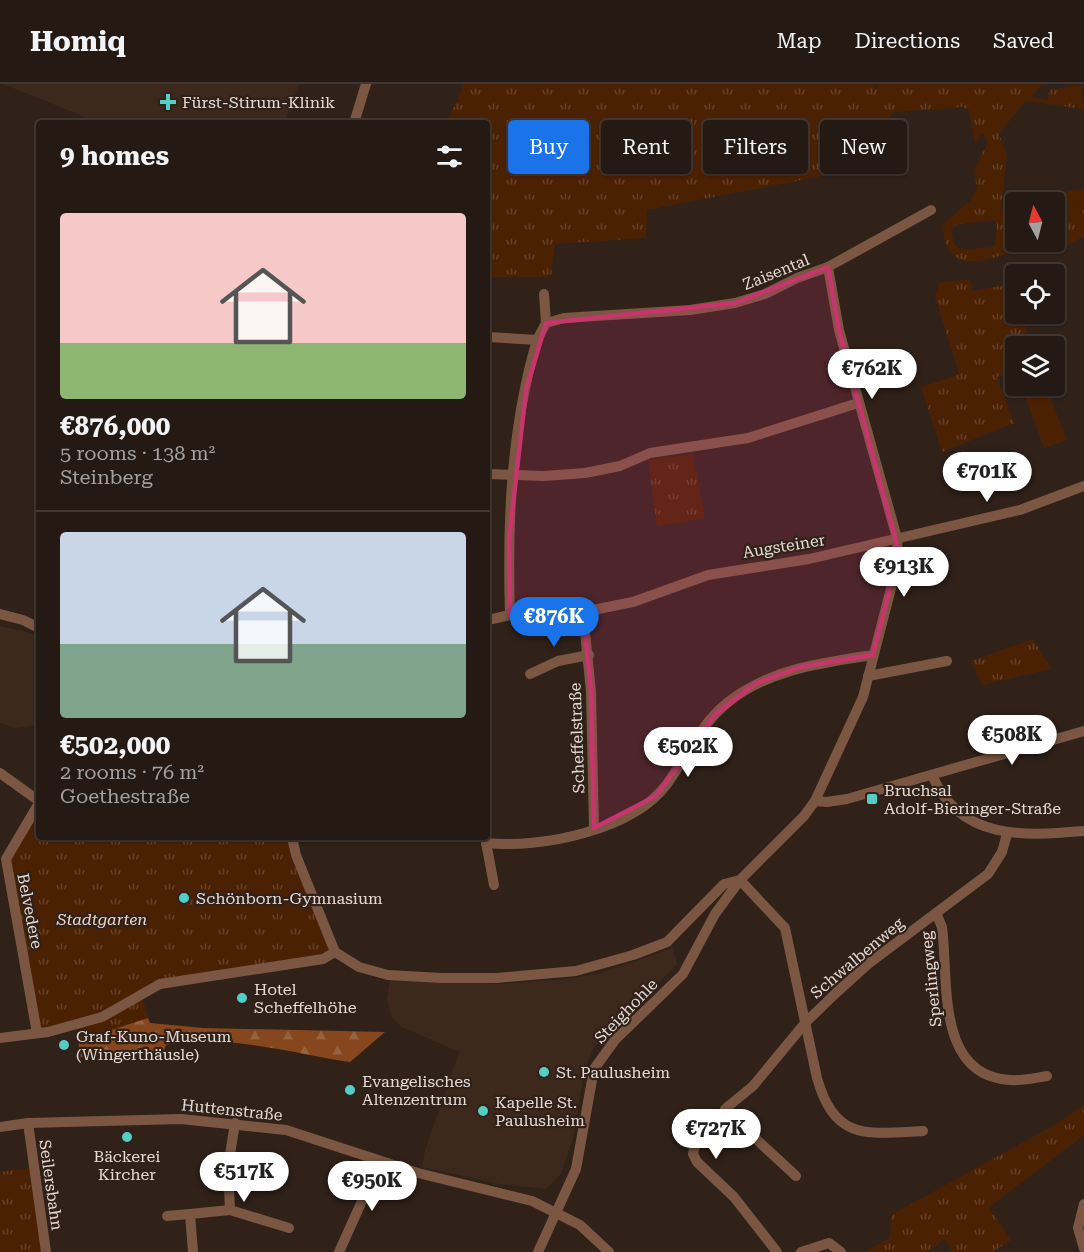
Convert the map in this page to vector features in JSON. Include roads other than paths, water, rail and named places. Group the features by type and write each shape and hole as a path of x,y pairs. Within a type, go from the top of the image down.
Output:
{"street":[{"path":"355,120 366,84"},
{"name":"Zaisental","path":"546,323 564,318 690,310 735,303 765,294 797,278 828,267 931,210"},
{"path":"293,840 296,855 335,952 359,967 388,975 497,978 576,971 667,942 724,884 740,880 804,816 815,801 854,720 897,572 897,538 839,330 828,267"},
{"path":"510,615 509,540 512,475 526,386 537,340 546,323 544,294"},
{"path":"490,337 537,340"},
{"path":"490,474 585,473 620,466 650,453 748,438 858,403"},
{"name":"Augsteiner","path":"490,620 510,615 583,612 633,602 708,575 809,559 1034,506 1084,486"},
{"name":"Scheffelstraße","path":"583,612 589,655 594,828"},
{"path":"0,614 23,620 36,626"},
{"path":"530,674 558,661 589,655"},
{"path":"494,885 486,840 508,845 538,843 594,828 628,814 656,796 716,714 755,684 801,667 873,655"},
{"path":"868,676 947,661"},
{"path":"815,801 840,800 1084,731"},
{"path":"0,773 36,800"},
{"path":"932,775 938,790 960,814 980,825 1007,834 1084,831"},
{"name":"Belvedere","path":"36,807 3,860 38,1033"},
{"name":"Schwalbenweg","path":"725,1109 753,1086 806,1022 868,964 988,874 1002,852 1007,834"},
{"path":"740,880 785,928 817,1078 831,1115 846,1126 864,1132 923,1131"},
{"name":"Steighohle","path":"538,1252 576,1169 594,1069 615,1040 683,974 715,914 740,880"},
{"name":"Sperlingweg","path":"936,913 944,945 953,1038 964,1059 985,1074 1010,1080 1047,1077"},
{"path":"0,1038 38,1033 102,1017 160,984 323,959 335,952"},
{"name":"Huttenstraße","path":"0,1127 27,1123 181,1119 286,1130 380,1161 532,1201 557,1211 580,1225 609,1252"},
{"name":"Seilersbahn","path":"27,1123 46,1252"},
{"path":"230,1210 228,1167 235,1123"},
{"path":"777,1252 734,1197 697,1162 693,1154 695,1145 717,1129 730,1125 743,1127 796,1176"},
{"path":"339,1252 380,1161"},
{"path":"1084,1204 1078,1228 1084,1249"},
{"path":"167,1216 230,1210 289,1228"},
{"path":"190,1214 193,1252"},
{"path":"801,1252 829,1243 841,1252"}],"place":[{"name":"Fürst-Stirum-Klinik","path":"168,102"},
{"name":"Bruchsal Adolf-Bieringer-Straße","path":"872,799"},
{"name":"Schönborn-Gymnasium","path":"184,898"},
{"name":"Hotel Scheffelhöhe","path":"242,998"},
{"name":"Graf-Kuno-Museum (Wingerthäusle)","path":"64,1045"},
{"name":"St. Paulusheim","path":"544,1072"},
{"name":"Evangelisches Altenzentrum","path":"350,1090"},
{"name":"Kapelle St. Paulusheim","path":"483,1111"},
{"name":"Bäckerei Kircher","path":"127,1137"}],"park label":[{"name":"Stadtgarten","path":"102,919"}]}
